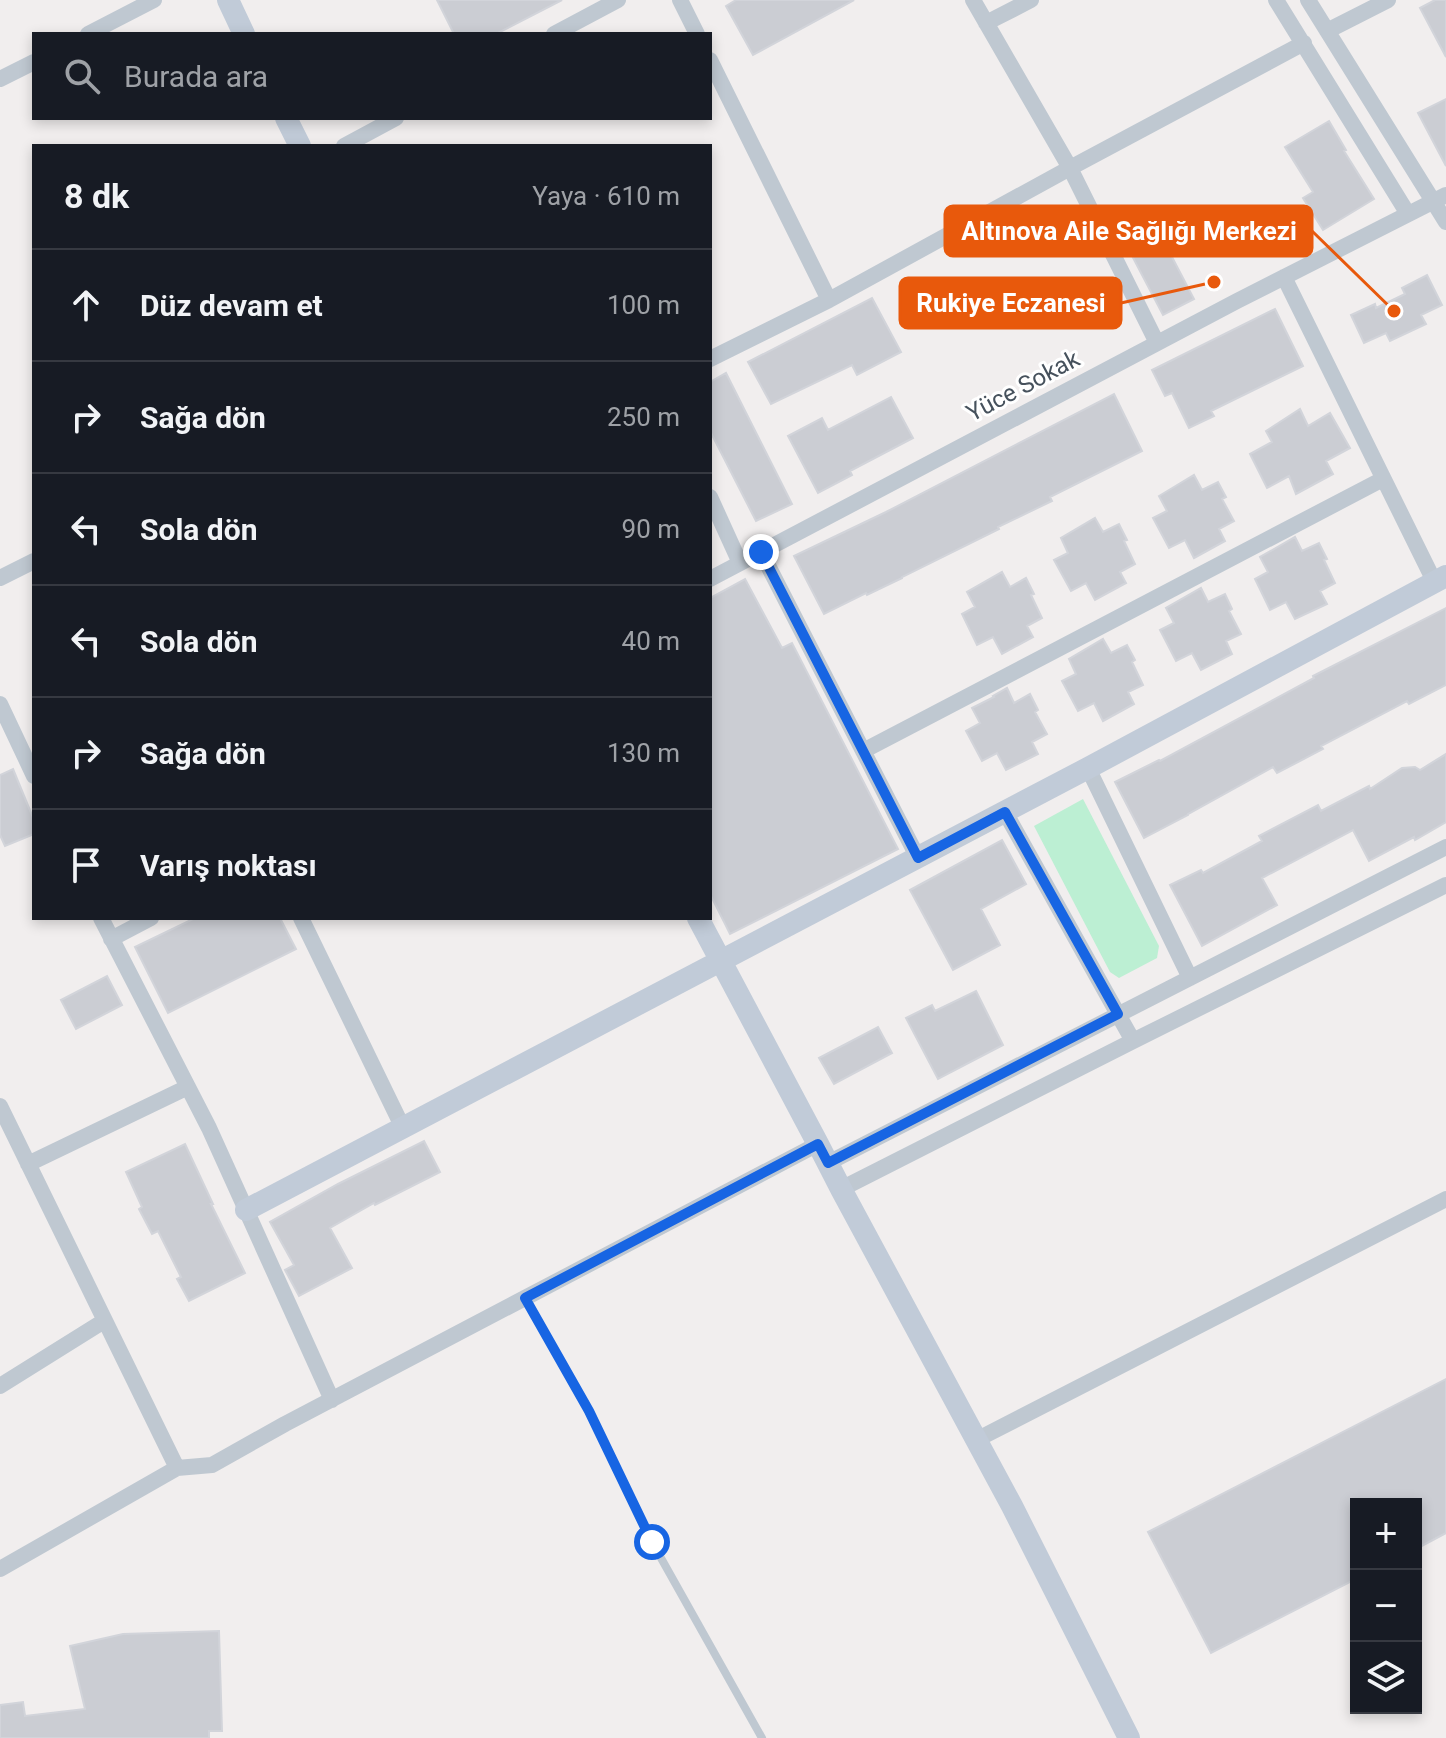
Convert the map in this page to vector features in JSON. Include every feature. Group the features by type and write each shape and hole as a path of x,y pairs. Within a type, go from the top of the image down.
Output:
{"street":[{"path":"92,32 154,0"},
{"path":"228,0 243,32"},
{"path":"558,32 618,0"},
{"path":"680,0 696,32"},
{"path":"973,0 1070,168 1157,343"},
{"path":"986,23 1031,0"},
{"path":"1276,0 1408,214"},
{"path":"1308,0 1440,198 1446,222"},
{"path":"1327,31 1388,0"},
{"path":"712,358 829,300 1304,43"},
{"path":"0,79 32,63"},
{"path":"712,64 829,300"},
{"path":"287,120 299,144"},
{"path":"348,144 392,120"},
{"name":"Yüce Sokak","path":"712,578 1440,198"},
{"path":"246,1210 1440,580 1383,479 1284,277"},
{"path":"863,751 1383,479"},
{"path":"712,508 740,563"},
{"path":"761,552 918,858"},
{"path":"0,578 32,562"},
{"path":"0,704 32,772"},
{"path":"1088,768 1190,978"},
{"path":"1005,812 1133,1041"},
{"path":"0,1569 177,1468 212,1465 525,1298 1118,1014 1446,847"},
{"path":"841,1189 1446,885"},
{"path":"102,920 209,1128 332,1400"},
{"path":"111,939 147,920"},
{"path":"302,920 403,1128"},
{"path":"699,920 976,1440 1129,1738"},
{"path":"28,1164 188,1087"},
{"path":"0,1106 177,1468"},
{"path":"976,1440 1446,1199"},
{"path":"0,1386 104,1321"}],"lane":[{"path":"525,1298 589,1411 652,1542 762,1738"}],"green space":[{"path":"1083,799 1159,946 1157,958 1119,978 1110,972 1034,826"}],"building":[{"path":"437,0 562,0 500,32 453,32"},
{"path":"736,0 854,0 753,55 726,6"},
{"path":"1435,0 1446,0 1446,57 1420,8"},
{"path":"1446,99 1446,166 1418,113"},
{"path":"1329,121 1374,199 1323,230 1303,198 1313,192 1285,147"},
{"path":"1161,236 1194,299 1163,315 1130,252"},
{"path":"1427,275 1442,305 1421,315 1426,324 1390,341 1386,333 1364,343 1351,315 1375,304 1376,308 1405,294 1402,288"},
{"path":"872,298 901,352 857,375 852,365 771,404 748,362"},
{"path":"1275,309 1303,366 1211,411 1214,416 1189,428 1172,393 1165,396 1152,370"},
{"path":"726,373 792,504 756,521 712,435 712,381"},
{"path":"1114,394 1142,451 1050,497 1052,501 999,529 824,614 794,556"},
{"path":"891,397 913,438 850,471 852,475 818,493 788,436 822,418 828,430"},
{"path":"1300,409 1308,426 1330,413 1350,448 1326,461 1333,474 1296,494 1289,476 1267,488 1250,454 1272,442 1266,431"},
{"path":"1194,475 1202,490 1218,482 1226,497 1222,499 1234,521 1219,529 1225,541 1194,558 1185,540 1169,548 1153,518 1167,511 1159,496"},
{"path":"1095,518 1103,532 1119,524 1135,564 1120,572 1126,583 1095,600 1086,583 1071,591 1054,560 1068,553 1061,538"},
{"path":"1295,537 1302,551 1319,543 1335,583 1320,591 1327,604 1295,619 1286,602 1270,610 1255,579 1268,572 1260,557"},
{"path":"1002,572 1010,587 1026,578 1042,618 1027,626 1033,637 1002,654 993,637 977,645 962,614 975,607 967,592"},
{"path":"745,579 782,648 792,643 898,849 730,934 712,898 712,597"},
{"path":"1201,588 1208,602 1225,594 1232,609 1229,611 1241,634 1226,641 1232,654 1201,670 1192,653 1176,661 1160,630 1174,623 1166,608"},
{"path":"1446,608 1446,685 1409,704 1407,701 1277,773 1273,767 1144,838 1115,782"},
{"path":"1103,639 1111,653 1127,645 1143,685 1128,692 1134,704 1103,721 1094,703 1078,711 1062,681 1076,674 1069,659"},
{"path":"1007,688 1014,703 1030,694 1038,710 1035,712 1047,734 1032,742 1038,754 1006,770 997,753 982,761 966,731 980,723 972,708"},
{"path":"1446,754 1446,822 1369,861 1353,830 1262,878 1277,905 1202,946 1170,885 1201,870 1203,873 1262,841 1259,836 1318,805 1321,811 1369,786 1370,789 1402,768 1415,767 1420,770"},
{"path":"13,769 32,815 32,835 5,846 0,835 0,775"},
{"path":"1002,840 1026,884 981,909 1000,945 953,970 910,890"},
{"path":"191,920 281,920 296,949 168,1013 135,947"},
{"path":"107,976 122,1005 76,1029 61,1000"},
{"path":"976,991 1003,1045 938,1079 906,1018 932,1005 935,1011"},
{"path":"878,1027 892,1053 834,1084 819,1058"},
{"path":"424,1141 440,1172 330,1228 352,1268 299,1296 285,1270 294,1265 270,1222"},
{"path":"185,1144 245,1273 189,1301 177,1279 181,1277 158,1231 152,1234 139,1209 142,1207 126,1172"},
{"path":"1446,1379 1446,1533 1422,1546 1422,1498 1350,1498 1350,1582 1211,1653 1148,1532"},
{"path":"219,1631 222,1731 209,1731 209,1738 0,1738 0,1705 23,1702 25,1716 85,1709 70,1646 123,1634"}],"place":[{"name":"Rukiye Eczanesi","path":"1214,282"},
{"name":"Altınova Aile Sağlığı Merkezi","path":"1394,311"}],"route":[{"path":"652,1542 589,1411 525,1298 818,1144 828,1163 1118,1014 1005,812 918,858 761,552"}]}
